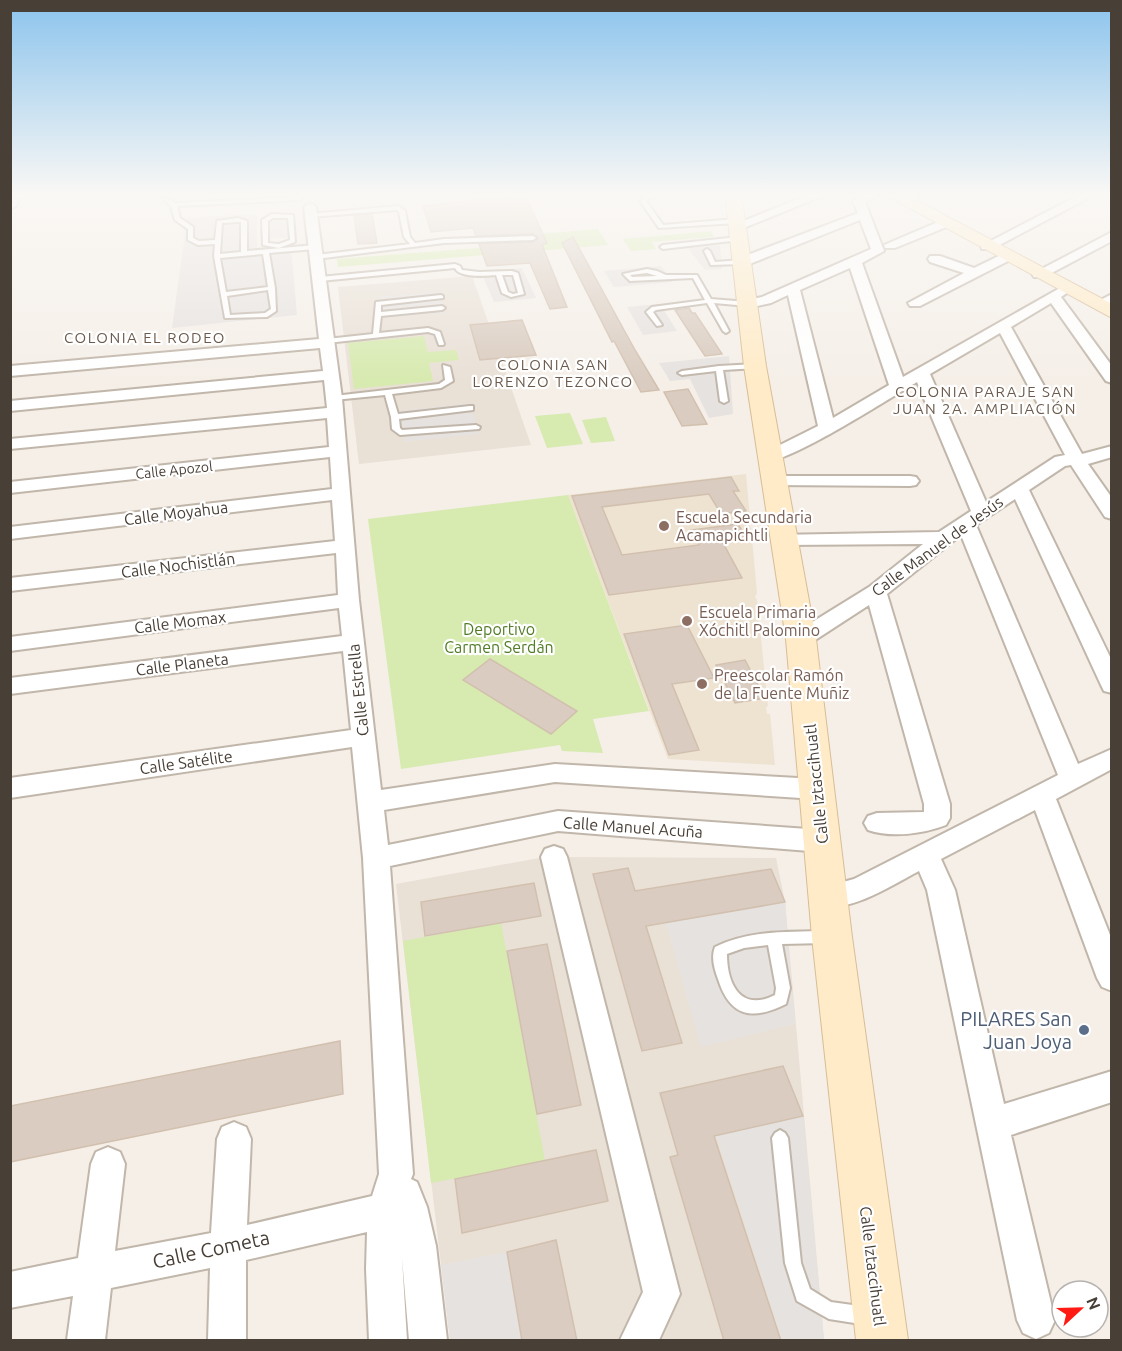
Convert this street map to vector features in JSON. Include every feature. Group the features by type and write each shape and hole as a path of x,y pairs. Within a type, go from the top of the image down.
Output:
{"street":[{"name":"Calle Estrella","path":"312,256 320,279 331,375 349,600 376,858 398,1209 384,1269 388,1341"},
{"name":"Calle Iztaccihuatl","path":"734,256 748,304 755,366 801,639 832,937 881,1329"},
{"path":"748,304 766,300 867,256"},
{"path":"1007,256 1039,274 1061,293 1112,378"},
{"path":"915,303 1007,256"},
{"path":"1039,274 1073,256"},
{"path":"935,259 974,272"},
{"path":"855,262 898,387"},
{"path":"793,288 827,428"},
{"path":"773,469 790,448 1061,293 1107,305"},
{"path":"1004,327 1076,459 1112,513"},
{"path":"10,371 327,342"},
{"path":"922,374 1071,777"},
{"path":"10,406 331,375"},
{"path":"10,444 334,405"},
{"name":"Calle Apozol","path":"10,488 338,451"},
{"name":"Calle Manuel de Jesús","path":"801,639 876,592 943,538 1061,461 1087,459 1112,451"},
{"path":"773,469 910,481"},
{"path":"1018,487 1112,685"},
{"name":"Calle Moyahua","path":"10,533 341,493"},
{"path":"783,539 943,538"},
{"name":"Calle Nochistlán","path":"10,585 346,546"},
{"path":"876,592 937,804 937,818 926,822 877,823"},
{"name":"Calle Momax","path":"10,644 349,600"},
{"name":"Calle Planeta","path":"10,686 353,642"},
{"name":"Calle Satélite","path":"10,788 362,737"},
{"path":"828,897 860,889 1071,777 1112,758"},
{"path":"369,802 555,773 816,789"},
{"path":"1041,793 1112,978"},
{"name":"Calle Manuel Acuña","path":"376,858 558,821 822,841"},
{"path":"926,855 941,890 1036,1320"},
{"path":"554,857 662,1294 639,1341"},
{"path":"994,1124 1112,1086"},
{"path":"227,1341 228,1247 234,1139"},
{"path":"86,1341 108,1164"},
{"name":"Calle Estrella","path":"398,1209 419,1260 428,1341"},
{"name":"Calle Cometa","path":"10,1290 228,1247 398,1209"}],"lane":[{"path":"217,256 227,317 267,315 274,310 267,256"},
{"path":"665,277 656,272 626,274 630,279 665,277 701,274 715,256"},
{"path":"320,279 450,266 458,267 459,271"},
{"path":"350,280 459,271 499,274"},
{"path":"701,274 710,301 726,331"},
{"path":"224,294 272,288"},
{"path":"376,334 378,303 441,297"},
{"path":"658,325 649,310 710,301 748,304"},
{"path":"378,314 442,308"},
{"path":"327,342 376,334 435,331 441,344"},
{"path":"682,373 755,366"},
{"path":"334,405 388,392 447,384 449,381 446,367"},
{"path":"719,368 724,401"},
{"path":"388,392 396,429 400,433 476,427"},
{"path":"395,417 470,408"},
{"path":"774,939 783,988 782,999 772,1005 752,1008 738,1005 730,994 719,963 720,951 731,944 774,939 832,937"},
{"path":"780,1138 793,1263 803,1295 829,1310 881,1329"}],"shaded area":[{"path":"182,256 292,256 297,315 172,328"},
{"path":"694,256 721,256 722,269 705,270"},
{"path":"661,266 672,282 614,287 604,271"},
{"path":"522,268 536,298 494,302 481,272"},
{"path":"472,276 531,445 359,464 338,287"},
{"path":"439,292 444,313 381,318 378,297"},
{"path":"660,304 677,331 643,335 627,307"},
{"path":"729,356 733,414 709,418 690,379 670,381 659,363"},
{"path":"470,403 479,434 404,442 398,411"},
{"path":"746,474 750,518 745,519 751,528 757,593 755,597 768,706 766,707 767,714 770,714 775,765 668,759 568,495"},
{"path":"545,857 776,858 785,902 824,1340 450,1340 396,884"},
{"path":"785,902 795,1024 701,1047 666,923"},
{"path":"803,1116 824,1340 782,1340 716,1135"},
{"path":"507,1252 522,1340 450,1340 441,1265"}],"green space":[{"path":"375,256 472,256 338,267 337,259"},
{"path":"424,336 428,352 456,350 459,360 429,363 433,381 354,389 348,343"},
{"path":"570,413 583,444 547,448 535,416"},
{"path":"606,417 615,441 591,443 582,420"},
{"name":"Deportivo Carmen Serdán","path":"568,495 649,711 593,719 603,753 562,751 560,745 401,769 368,519"},
{"path":"501,923 545,1161 431,1183 403,941"}],"building":[{"path":"483,256 546,256 567,307 550,309 530,263 487,266"},
{"path":"569,256 583,256 659,390 641,392 614,341 612,342"},
{"path":"689,308 692,313 695,313 722,354 705,356 675,310"},
{"path":"522,320 536,355 480,360 470,325"},
{"path":"688,389 707,424 682,426 664,392"},
{"path":"731,477 739,491 733,491 746,511 721,514 709,494 602,507 622,555 699,545 691,530 738,524 746,537 722,541 742,578 609,595 572,496"},
{"path":"687,625 714,678 672,684 699,750 669,755 624,634"},
{"path":"490,659 577,711 551,734 463,680"},
{"path":"745,660 765,698 735,703 716,665"},
{"path":"628,868 635,891 771,869 785,902 646,926 682,1043 642,1051 593,874"},
{"path":"534,883 541,916 425,936 421,902"},
{"path":"547,944 581,1105 537,1114 507,951"},
{"path":"340,1041 343,1094 10,1162 10,1106"},
{"path":"783,1066 803,1116 714,1136 781,1341 724,1341 670,1157 678,1155 660,1093"},
{"path":"596,1150 608,1201 462,1233 455,1179"},
{"path":"556,1240 577,1341 522,1341 507,1252"}],"place":[{"name":"Escuela Secundaria Acamapichtli","path":"664,526"},
{"name":"Escuela Primaria Xóchitl Palomino","path":"687,621"},
{"name":"Preescolar Ramón de la Fuente Muñiz","path":"702,684"},
{"name":"PILARES San Juan Joya","path":"1084,1030"}],"district":[{"name":"COLONIA EL RODEO","path":"145,337"},
{"name":"COLONIA SAN LORENZO TEZONCO","path":"553,372"},
{"name":"COLONIA PARAJE SAN JUAN 2A. AMPLIACIÓN","path":"985,400"}]}
